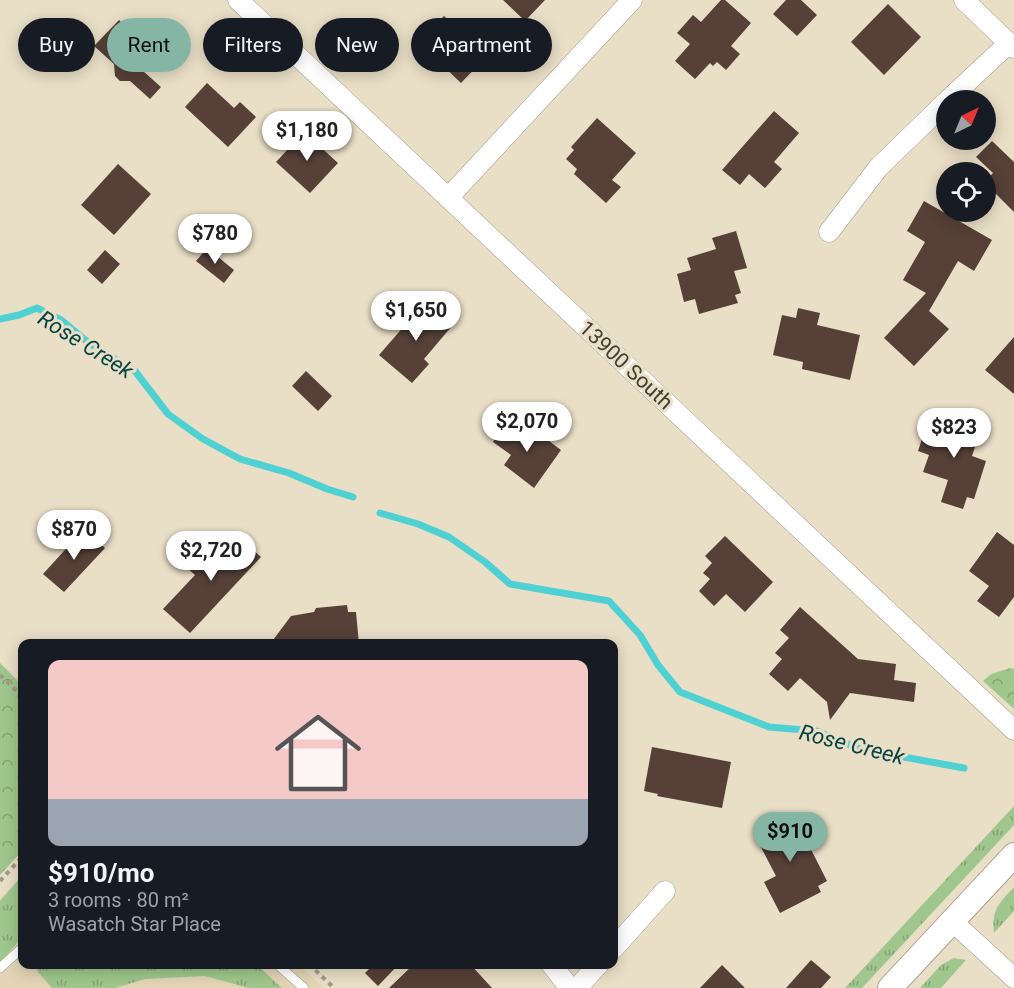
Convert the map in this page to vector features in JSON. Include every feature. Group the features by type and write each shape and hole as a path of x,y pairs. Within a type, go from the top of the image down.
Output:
{"street":[{"name":"13900 South","path":"238,0 1014,730"},
{"path":"448,198 632,0"},
{"path":"960,90 1011,45 964,0"},
{"path":"829,232 878,168 936,112"},
{"path":"890,988 1014,855"},
{"path":"618,944 666,891"},
{"path":"952,921 1014,978"},
{"path":"555,969 570,988"},
{"path":"577,988 594,969"}],"lane":[{"path":"0,968 18,952"},
{"path":"283,969 304,988"}],"path":[{"path":"0,675 18,692"},
{"path":"0,881 18,861"},
{"path":"314,969 334,988"}],"shaded area":[{"path":"18,879 18,969 303,969 324,988 0,988 0,899"}],"green space":[{"path":"0,663 18,681 18,855 0,875"},
{"path":"1010,668 1014,669 1014,709 983,681 991,674"},
{"path":"1014,806 1014,825 862,988 845,988"},
{"path":"18,881 18,942 0,962 0,901"},
{"path":"1014,887 1014,911 994,933 993,925 997,907"},
{"path":"954,958 966,960 941,988 920,988 941,965"},
{"path":"37,969 261,969 282,988 249,988 205,976 145,979 115,988 52,988"}],"building":[{"path":"503,0 545,0 528,18 522,18"},
{"path":"721,0 725,0 751,23 731,46 740,54 726,70 717,62 713,66 710,63 695,79 675,61 690,44 677,33 693,15 701,22"},
{"path":"786,0 801,0 817,15 797,36 773,14"},
{"path":"888,4 921,37 884,75 851,42"},
{"path":"107,32 107,58 95,47"},
{"path":"115,72 144,72 161,87 150,99 130,81 120,81"},
{"path":"449,72 472,72 461,83"},
{"path":"207,83 234,108 240,102 256,117 228,147 185,107"},
{"path":"774,111 799,133 774,162 782,169 765,188 749,174 740,185 722,170"},
{"path":"597,118 636,153 612,180 621,187 606,203 574,174 577,169 566,159 574,150 571,147"},
{"path":"304,132 338,163 310,193 276,162"},
{"path":"996,145 1014,162 1014,212 996,194 996,162 981,162 976,157 983,150 996,150"},
{"path":"118,164 151,194 114,235 81,205"},
{"path":"924,201 936,208 936,222 961,222 992,240 974,271 958,261 929,311 949,329 914,366 884,338 926,293 903,280 925,242 907,231"},
{"path":"736,231 747,268 734,271 741,293 735,295 738,303 699,314 695,299 684,302 677,274 691,270 687,258 716,249 712,238"},
{"path":"207,248 234,270 224,283 196,261"},
{"path":"105,250 120,264 102,284 87,270"},
{"path":"425,302 452,326 424,359 429,364 412,383 379,355"},
{"path":"798,308 820,313 817,325 860,335 850,380 802,369 803,362 773,355 782,315 796,318"},
{"path":"1014,337 1014,394 985,370"},
{"path":"306,371 332,396 318,411 292,386"},
{"path":"943,414 982,426 972,456 986,461 974,499 967,497 963,509 941,502 948,480 923,472 929,455 918,451 925,430 937,433"},
{"path":"508,422 524,434 529,426 561,450 534,488 504,465 511,455 493,442"},
{"path":"84,529 105,548 64,592 43,574"},
{"path":"997,532 1014,545 1014,597 999,617 977,601 989,586 969,571"},
{"path":"236,535 261,557 190,633 163,609 195,575 186,567 203,548 215,559"},
{"path":"725,536 773,582 745,612 726,594 714,606 699,591 710,579 703,573 712,563 705,556"},
{"path":"347,605 348,612 356,612 359,639 274,639 291,616 314,612 316,608"},
{"path":"800,607 858,659 896,664 894,680 916,683 914,702 850,693 830,720 827,702 800,678 788,691 769,674 782,659 775,653 789,638 780,630"},
{"path":"652,747 731,762 722,808 657,796 658,794 644,791"},
{"path":"792,812 827,881 818,886 821,892 780,913 764,882 776,876 753,832"},
{"path":"811,960 831,977 821,988 786,988"},
{"path":"722,965 745,988 700,988"},
{"path":"369,969 394,969 378,986 365,973"},
{"path":"409,969 475,969 492,988 389,988"}],"waterway":[{"name":"Rose Creek","path":"0,319 37,308 61,320 90,344 135,371 168,414 203,439 240,459 289,473 353,497"},
{"name":"Rose Creek","path":"380,513 418,524 449,537 485,562 510,584 609,601 640,635 658,665 680,692 769,727 816,731 860,749 964,768"}]}
